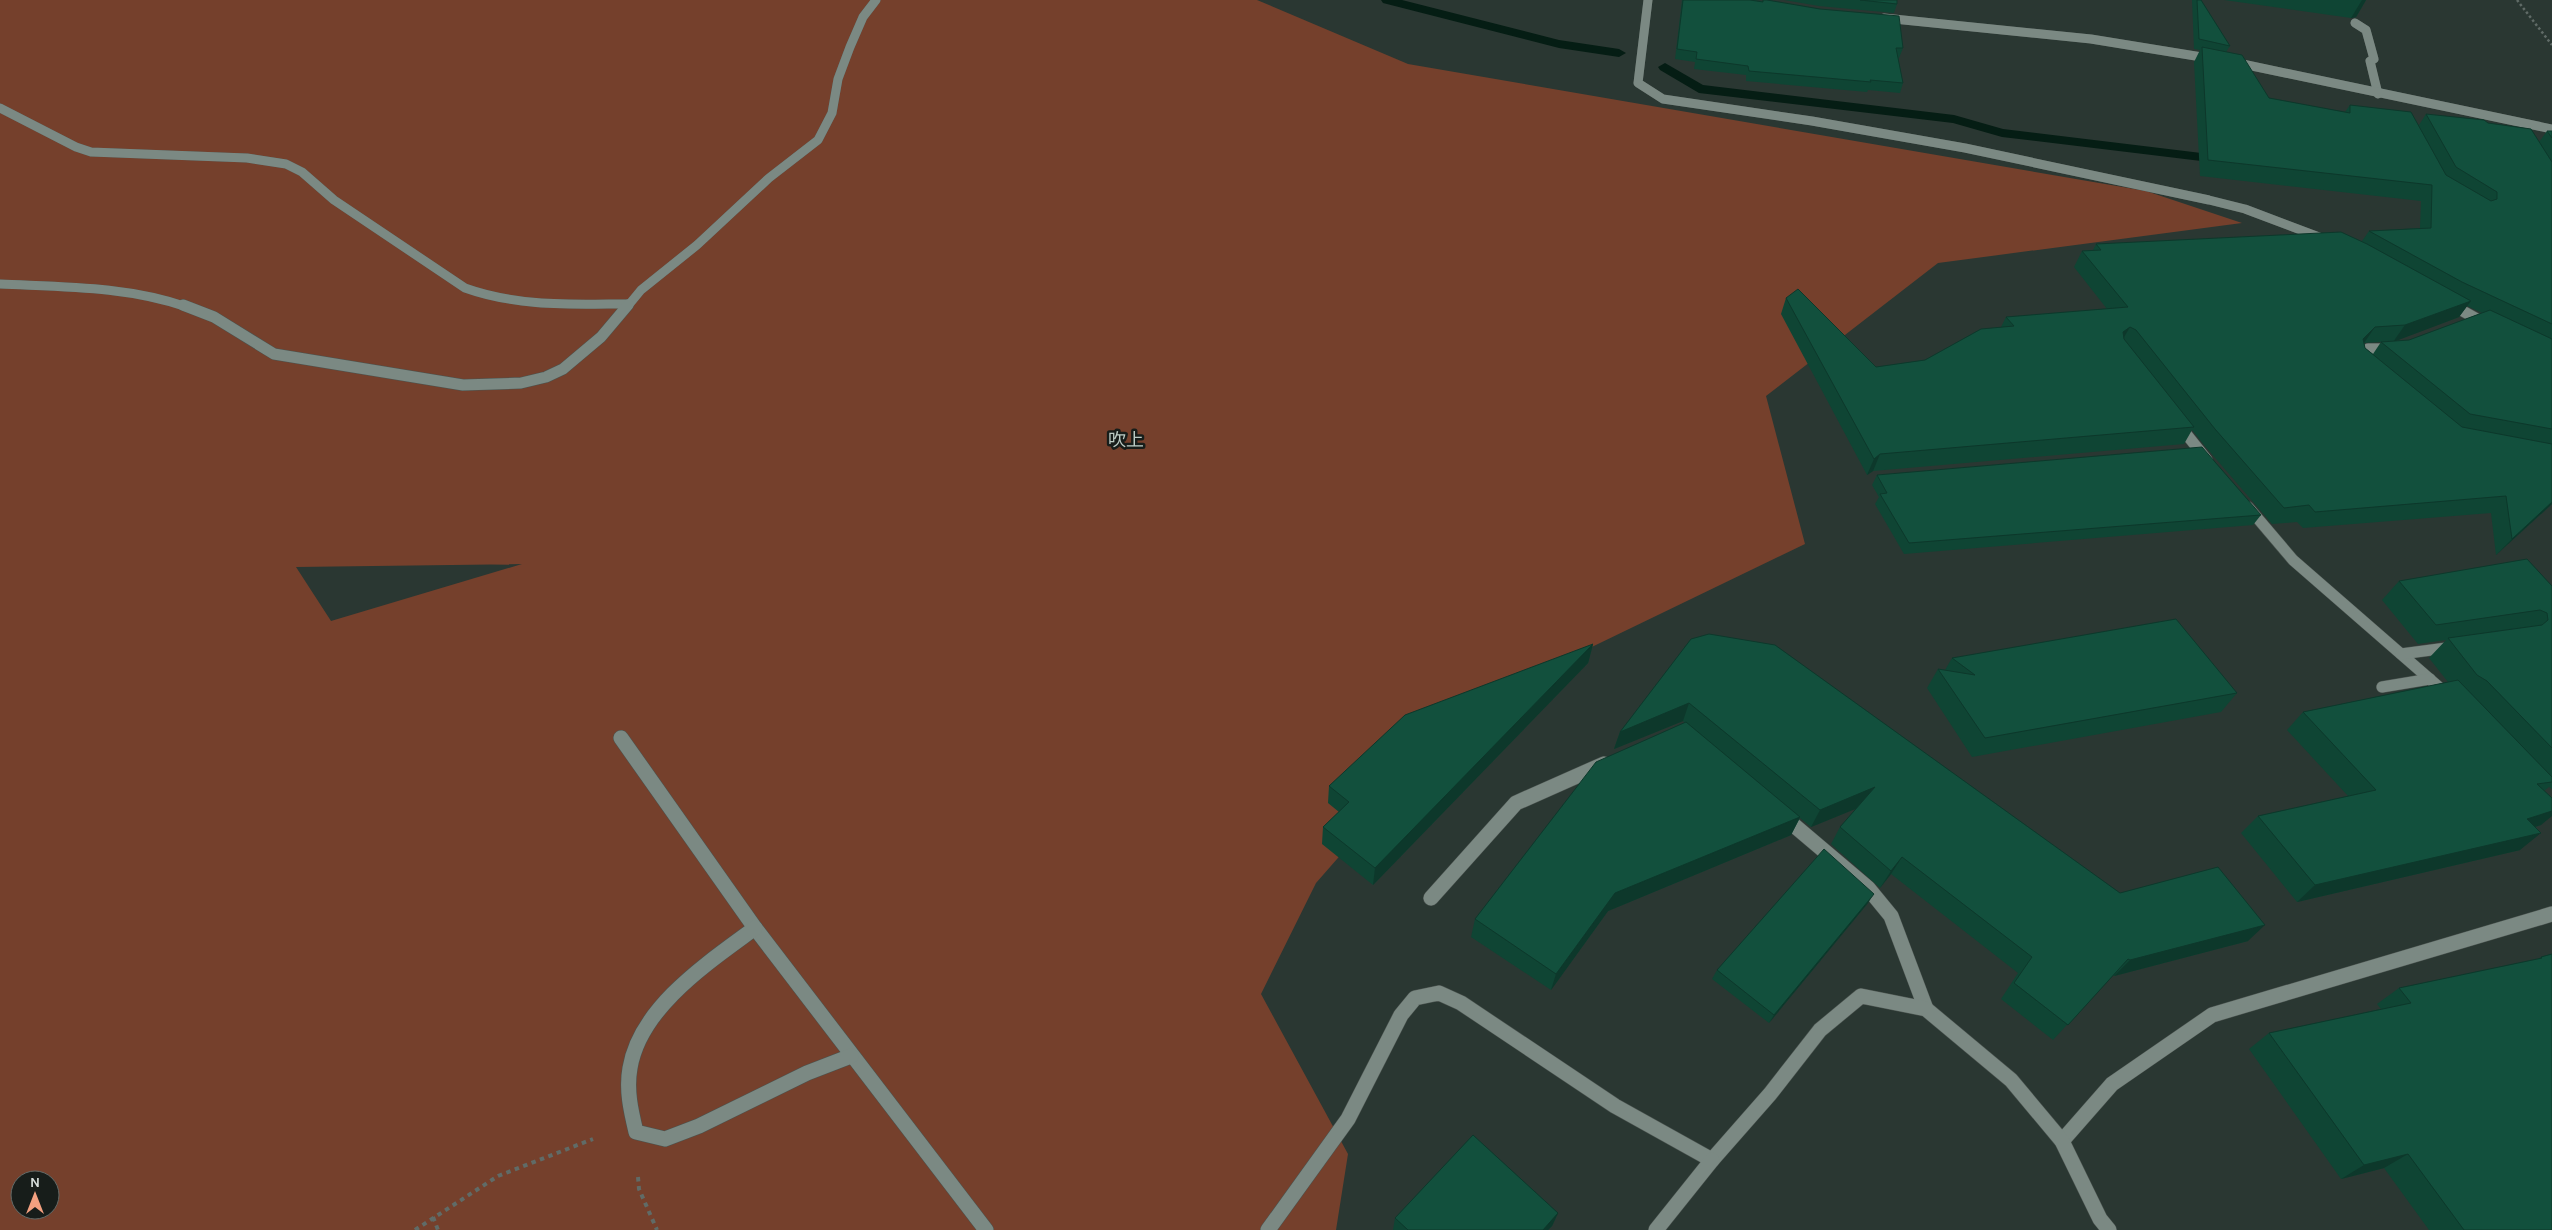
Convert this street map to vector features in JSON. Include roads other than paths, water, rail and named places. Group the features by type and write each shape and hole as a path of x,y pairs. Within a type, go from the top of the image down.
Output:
{"lane":[{"path":"0,284 147,295 207,314 252,344 274,354 463,385 490,386 521,383 546,377 563,368 601,337 641,290 697,245 769,178 818,140 832,113 838,79 850,47 863,17 876,0"},
{"path":"1648,0 1638,83 1663,99 1812,121 1965,148 2209,200 2245,209 2295,226 2341,246"},
{"path":"1872,17 2091,39 2164,49 2278,71 2378,94 2396,101 2515,126 2552,129"},
{"path":"2355,23 2366,30 2374,59 2370,61 2378,94"},
{"path":"0,108 37,125 76,147 91,152 247,158 286,164 302,172 342,206 465,288 478,294 502,299 628,304"},
{"path":"2441,300 2498,330"},
{"path":"2457,325 2476,319"},
{"path":"2373,370 2358,358 2368,349 2394,349 2403,346"},
{"path":"2169,412 2194,450 2217,472"},
{"path":"2243,501 2293,560 2459,704"},
{"path":"2401,654 2465,645"},
{"path":"2382,688 2430,680"},
{"path":"621,738 755,928 850,1056 986,1230"},
{"path":"1430,898 1516,804 1620,757"},
{"path":"1773,807 1868,888 1891,916 1926,1009"},
{"path":"2062,1141 2112,1084 2212,1016 2552,914"},
{"path":"755,928 716,958 658,1009 639,1036 630,1063 628,1094 636,1132 665,1139 699,1126 807,1073 850,1056"},
{"path":"1268,1230 1348,1119 1401,1016 1414,998 1439,993 1461,1003 1615,1106 1712,1160"},
{"path":"1656,1230 1712,1160 1770,1094 1820,1030 1861,996 1926,1009 2011,1080 2062,1141 2100,1218 2109,1230"}],"waterway":[{"path":"1387,0 1559,44 1619,53"},
{"path":"1665,67 1699,89 1954,119 2002,133 2226,160"}],"district":[{"name":"吹上","path":"1126,440"}]}
